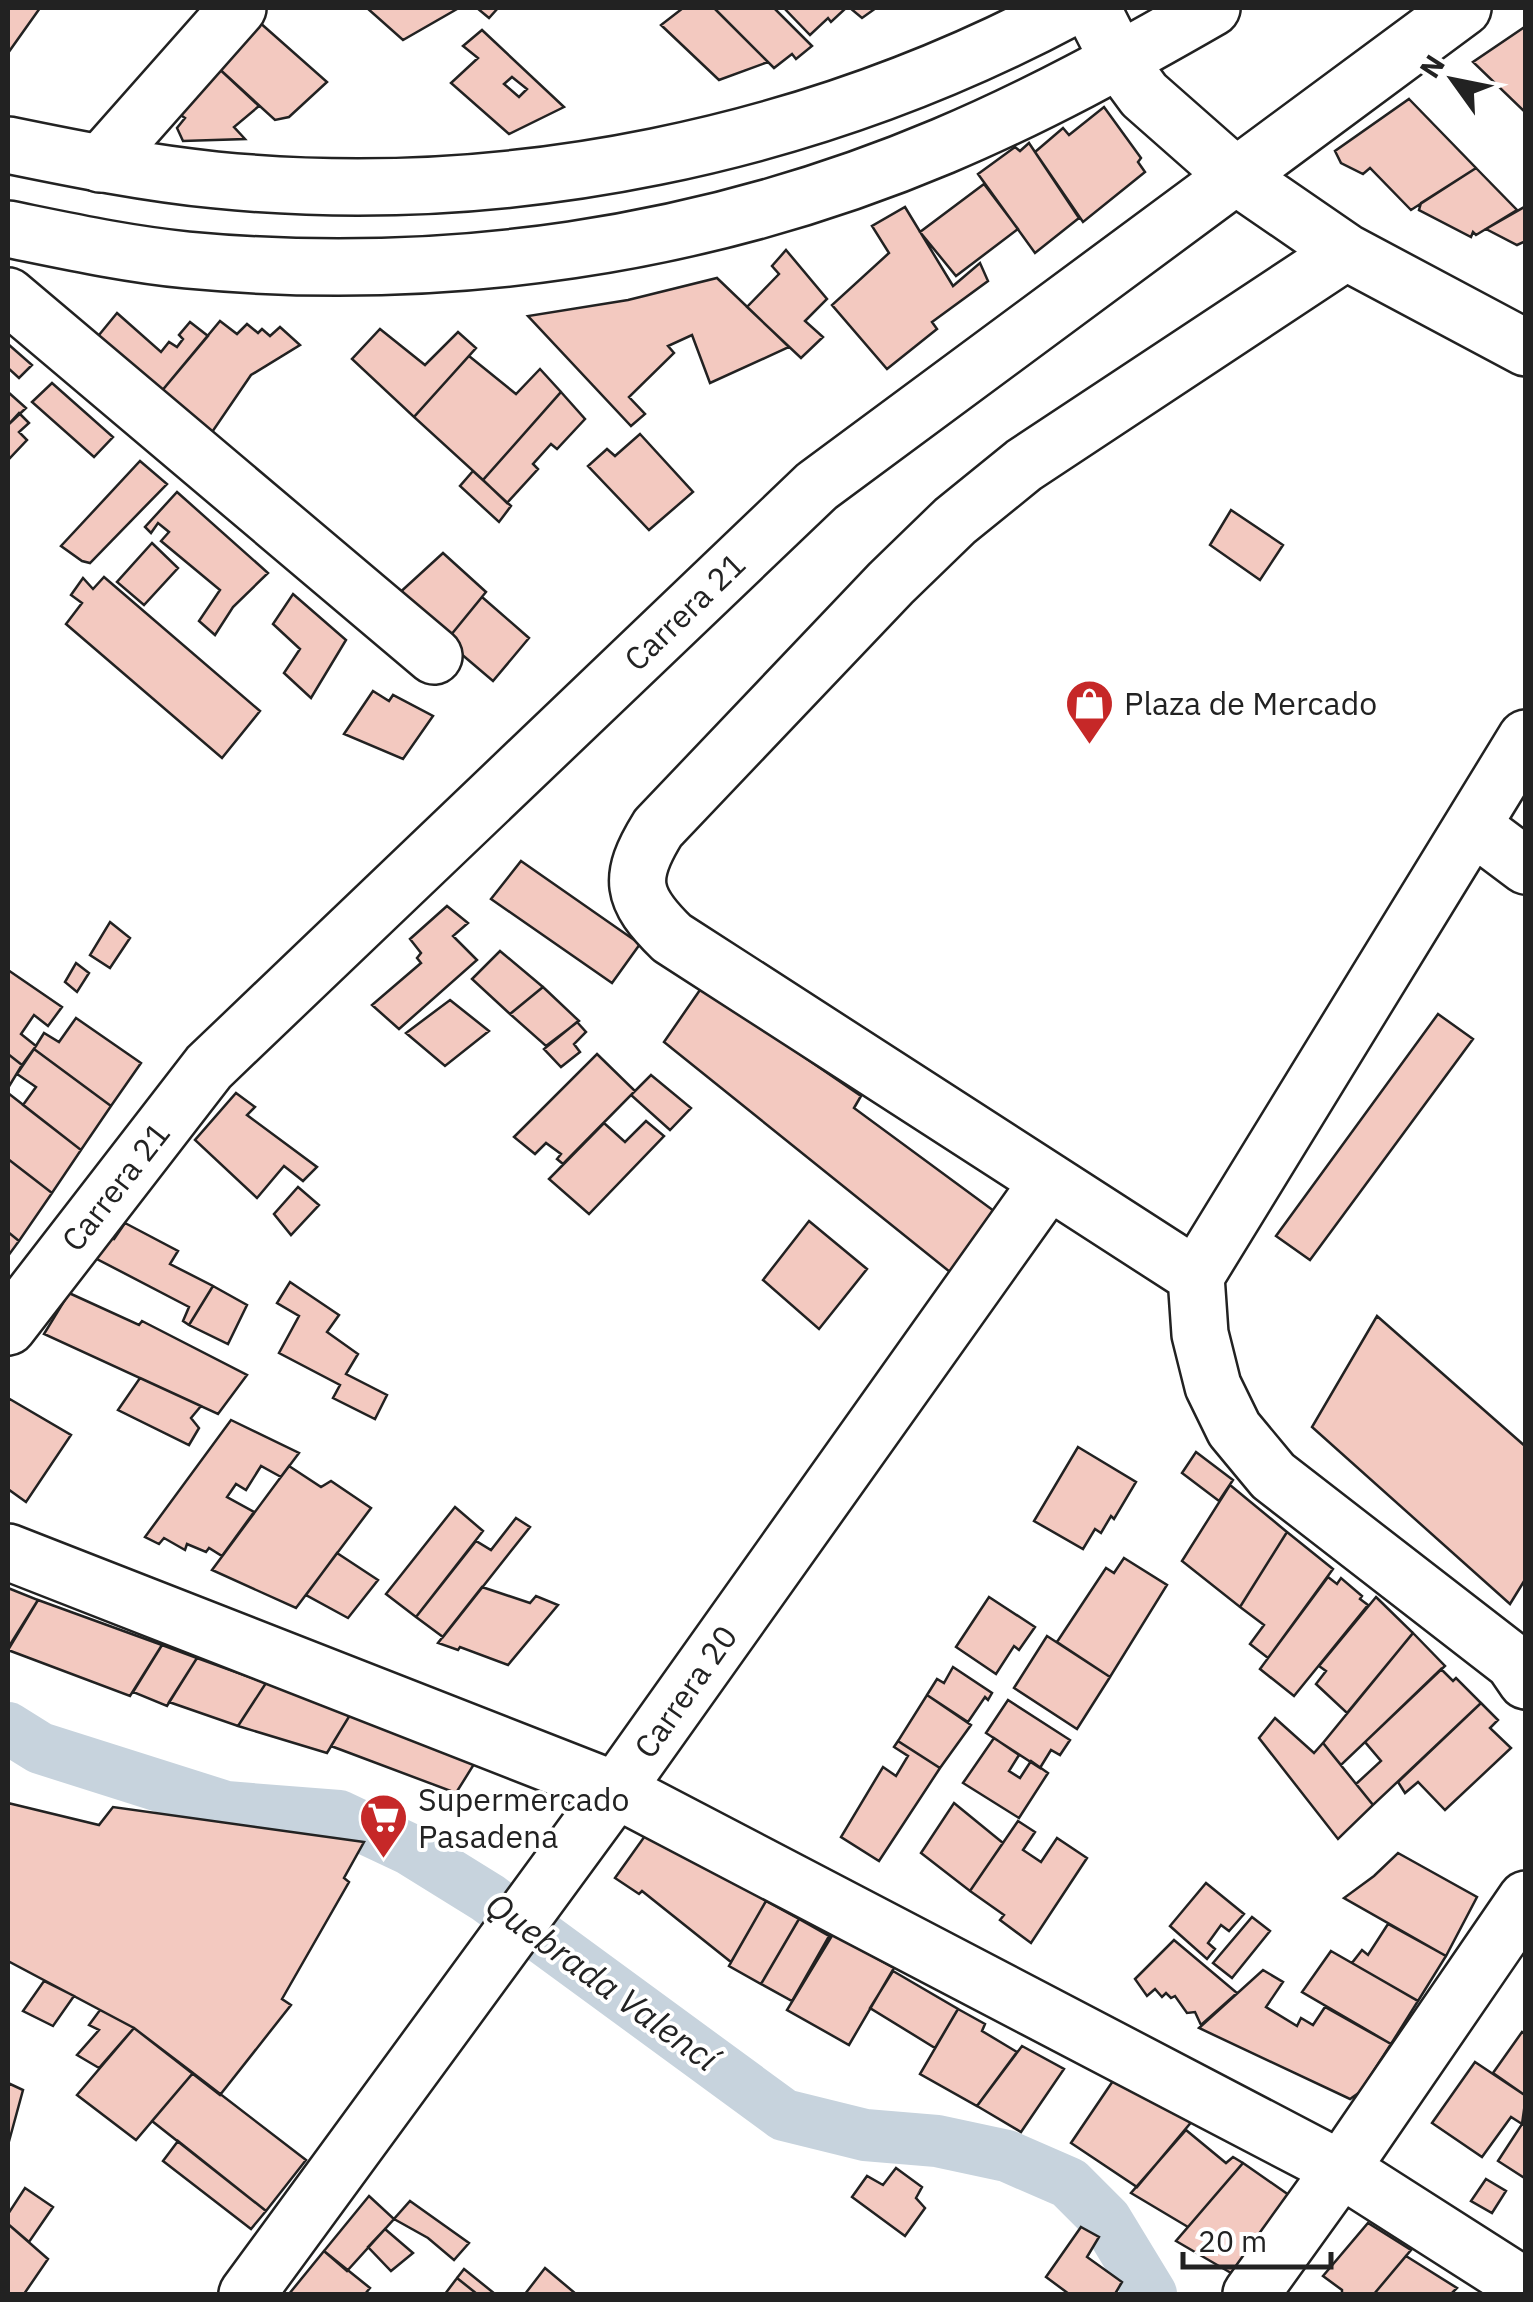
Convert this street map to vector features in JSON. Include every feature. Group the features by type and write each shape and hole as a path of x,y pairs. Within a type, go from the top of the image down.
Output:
{"main road":[{"path":"100,164 238,8"},
{"path":"8,145 100,164 216,180 304,185 412,185 570,172 715,143 849,104 974,55 1070,8"},
{"path":"1092,8 1120,61 1144,95 1237,177 1346,252 1526,348"},
{"path":"8,229 128,252 277,267 456,264 647,238 828,190 944,146 1120,61 1212,8"},
{"name":"Carrera 21","path":"8,1327 209,1067 817,486 1463,8"},
{"path":"1196,1276 672,938 648,914 638,891 640,857 658,828 955,520 1024,465 1346,252"},
{"path":"8,296 434,656"},
{"path":"1526,738 1196,1276 1200,1334 1208,1368 1234,1429 1273,1476 1512,1662 1526,1681"},
{"path":"1474,827 1526,866"},
{"name":"Carrera 20","path":"247,2294 616,1790 1048,1182"},
{"path":"8,1552 616,1790 1341,2169 1526,2287"},
{"path":"1250,2294 1526,1899"}],"building":[{"path":"8,8 40,8 8,53"},
{"path":"367,8 456,8 457,9 403,40"},
{"path":"477,8 498,8 489,18"},
{"path":"683,8 714,8 768,62 719,80 661,25"},
{"path":"714,8 774,8 812,46 796,59 792,54 774,68"},
{"path":"784,8 846,8 810,35"},
{"path":"850,8 876,8 862,18"},
{"path":"258,21 327,82 289,117 275,120 214,64"},
{"path":"1526,26 1526,113 1473,62"},
{"path":"482,30 564,107 509,134 451,83 478,58 463,46","holes":["512,77 527,89 519,97 504,84"]},
{"path":"214,64 259,106 234,127 245,139 183,141 177,128 185,118 172,109"},
{"path":"1409,99 1476,168 1411,210 1370,168 1363,174 1341,163 1335,151"},
{"path":"1104,107 1141,158 1138,162 1145,172 1083,222 1035,152 1063,128 1069,135"},
{"path":"1029,143 1079,218 1035,253 978,174 1015,147 1020,151"},
{"path":"1476,168 1517,210 1476,235 1473,232 1471,237 1419,210 1421,203"},
{"path":"984,184 1018,229 956,276 920,232"},
{"path":"1526,206 1526,241 1517,245 1486,229"},
{"path":"905,207 953,286 980,263 988,281 932,322 937,329 887,369 832,305 889,253 872,226"},
{"path":"786,250 827,299 805,321 823,337 801,358 747,307 779,274 772,266"},
{"path":"717,278 789,347 710,383 692,335 668,346 674,353 629,397 645,414 631,426 528,316 628,300"},
{"path":"117,313 161,352 169,342 177,347 183,339 179,335 190,322 208,336 155,399 90,346"},
{"path":"220,321 237,334 247,324 270,336 280,327 300,345 251,375 206,441 155,399"},
{"path":"380,329 425,365 458,332 476,348 414,417 352,359"},
{"path":"8,344 32,365 19,378 8,368"},
{"path":"469,356 516,394 540,369 561,392 483,480 414,417"},
{"path":"52,383 113,437 94,457 32,402"},
{"path":"8,392 26,408 8,425"},
{"path":"561,392 585,419 557,449 551,444 533,464 538,469 507,503 483,480"},
{"path":"19,413 29,423 19,432 27,440 8,460 8,425"},
{"path":"640,434 693,492 649,530 588,466 607,449 615,456"},
{"path":"140,461 167,484 90,563 61,546"},
{"path":"473,471 511,506 499,522 460,486"},
{"path":"177,492 268,573 233,607 215,635 199,621 220,590 161,541 169,532 158,523 151,533 145,527"},
{"path":"1231,510 1283,545 1260,580 1210,545"},
{"path":"152,543 178,568 144,605 117,582"},
{"path":"443,553 486,592 446,641 396,596"},
{"path":"104,577 260,711 222,758 66,624 82,603 71,595 83,578 93,589"},
{"path":"293,594 346,640 311,698 284,673 300,649 273,624"},
{"path":"482,597 529,638 493,681 446,641"},
{"path":"373,691 389,701 393,695 433,716 403,759 344,734"},
{"path":"521,861 640,944 612,983 491,899"},
{"path":"447,906 468,923 453,936 477,960 399,1029 372,1005 421,963 417,958 421,953 410,939"},
{"path":"110,922 130,938 110,968 90,955"},
{"path":"500,951 543,987 510,1014 472,979"},
{"path":"76,963 89,973 77,992 65,982"},
{"path":"8,970 62,1007 48,1026 34,1015 21,1034 36,1046 22,1065 8,1054"},
{"path":"543,987 579,1021 546,1046 510,1014"},
{"path":"702,987 861,1096 854,1108 994,1211 950,1272 664,1042"},
{"path":"450,1000 489,1031 445,1066 406,1033"},
{"path":"1438,1014 1473,1039 1310,1260 1276,1236"},
{"path":"76,1018 141,1063 111,1106 34,1049 44,1033 59,1042"},
{"path":"577,1022 586,1032 574,1044 580,1052 561,1067 544,1049"},
{"path":"34,1049 111,1106 81,1150 23,1105 36,1087 17,1074"},
{"path":"8,1054 22,1065 8,1088"},
{"path":"597,1054 635,1091 563,1164 557,1159 561,1154 546,1143 535,1154 514,1137"},
{"path":"651,1075 691,1108 670,1130 631,1095"},
{"path":"8,1093 81,1150 52,1193 8,1159"},
{"path":"236,1093 255,1107 247,1115 317,1167 303,1181 284,1166 257,1198 195,1140"},
{"path":"646,1121 664,1136 589,1214 549,1179 604,1123 625,1142"},
{"path":"8,1159 52,1193 19,1241 8,1232"},
{"path":"298,1187 319,1205 291,1235 274,1214"},
{"path":"809,1221 867,1269 819,1329 763,1280"},
{"path":"125,1223 178,1251 170,1264 213,1286 189,1325 183,1321 189,1307 95,1258"},
{"path":"8,1232 19,1241 8,1256"},
{"path":"290,1282 339,1315 327,1332 358,1354 346,1374 387,1395 375,1419 333,1398 340,1385 279,1353 299,1316 277,1303"},
{"path":"213,1286 247,1305 228,1344 189,1325"},
{"path":"69,1293 139,1325 142,1321 247,1375 218,1414 44,1334"},
{"path":"1377,1316 1526,1447 1526,1578 1510,1604 1312,1427"},
{"path":"140,1378 201,1406 191,1418 199,1428 189,1445 118,1410"},
{"path":"8,1398 71,1435 26,1502 8,1489"},
{"path":"231,1420 299,1453 281,1477 261,1466 246,1490 236,1484 227,1497 254,1512 222,1556 209,1548 206,1552 187,1544 185,1550 164,1538 159,1544 145,1537"},
{"path":"1078,1447 1136,1482 1114,1519 1111,1516 1101,1533 1095,1529 1083,1549 1034,1521"},
{"path":"1196,1452 1233,1480 1219,1501 1182,1473"},
{"path":"289,1466 321,1487 331,1481 371,1508 296,1608 212,1570"},
{"path":"1230,1485 1287,1532 1240,1607 1182,1561"},
{"path":"455,1507 483,1531 416,1617 386,1594"},
{"path":"516,1518 530,1527 443,1637 416,1617 476,1541 491,1550"},
{"path":"1287,1532 1333,1569 1268,1658 1250,1644 1264,1625 1240,1607"},
{"path":"337,1553 378,1580 348,1618 306,1595"},
{"path":"1124,1558 1167,1585 1110,1677 1057,1642 1106,1568 1114,1573"},
{"path":"1328,1577 1337,1584 1341,1578 1368,1605 1294,1696 1260,1669"},
{"path":"482,1587 530,1603 536,1596 558,1605 508,1665 438,1643"},
{"path":"8,1588 38,1600 8,1648"},
{"path":"989,1597 1035,1627 1019,1650 1014,1646 996,1674 956,1647"},
{"path":"1376,1597 1413,1633 1347,1713 1316,1684 1326,1671 1319,1666"},
{"path":"38,1600 162,1645 130,1696 8,1650"},
{"path":"1413,1633 1445,1666 1341,1765 1323,1743"},
{"path":"1047,1636 1110,1677 1077,1729 1014,1688"},
{"path":"162,1645 197,1658 167,1706 133,1692"},
{"path":"197,1658 266,1683 238,1726 169,1702"},
{"path":"953,1667 992,1693 968,1722 927,1695 937,1679 944,1683"},
{"path":"1441,1669 1481,1703 1373,1805 1356,1784 1381,1761 1365,1742"},
{"path":"266,1683 350,1715 327,1753 238,1726"},
{"path":"927,1695 971,1725 940,1768 898,1741"},
{"path":"1008,1700 1070,1740 1060,1755 1051,1750 1040,1768 986,1733"},
{"path":"1481,1703 1498,1720 1490,1728 1511,1748 1445,1810 1418,1782 1405,1793 1398,1782"},
{"path":"350,1715 476,1761 456,1793 331,1746"},
{"path":"1275,1718 1314,1753 1323,1743 1373,1805 1338,1839 1259,1738"},
{"path":"994,1738 1019,1755 1009,1771 1020,1778 1031,1761 1048,1773 1019,1818 963,1783"},
{"path":"898,1741 940,1768 879,1861 841,1837 883,1767 896,1776 908,1756 894,1747"},
{"path":"8,1803 99,1825 113,1807 364,1842 344,1878 349,1882 282,1999 291,2005 220,2095 134,2028 8,1961"},
{"path":"954,1803 1003,1843 970,1891 921,1853"},
{"path":"1018,1821 1035,1832 1023,1850 1041,1862 1057,1838 1087,1858 1031,1943 1000,1920 1004,1915 970,1891"},
{"path":"647,1833 767,1894 731,1962 642,1891 639,1894 615,1878"},
{"path":"1398,1853 1477,1897 1446,1956 1344,1898"},
{"path":"1206,1883 1244,1914 1229,1931 1221,1925 1208,1943 1215,1949 1207,1959 1170,1926"},
{"path":"766,1901 799,1919 761,1984 729,1966"},
{"path":"1252,1917 1270,1931 1232,1978 1213,1963"},
{"path":"799,1919 829,1936 792,2001 761,1984"},
{"path":"1388,1924 1446,1956 1418,2001 1352,1963 1362,1950 1368,1955"},
{"path":"833,1934 894,1968 849,2045 787,2010"},
{"path":"1174,1940 1237,1993 1201,2025 1195,2012 1187,2013 1175,1996 1171,1998 1166,1993 1162,1997 1155,1989 1147,1996 1135,1979"},
{"path":"1331,1951 1418,2001 1391,2044 1302,1992"},
{"path":"1263,1970 1283,1982 1266,2007 1297,2026 1301,2018 1313,2025 1325,2007 1391,2044 1360,2092 1350,2099 1199,2028"},
{"path":"893,1971 958,2009 935,2048 870,2008"},
{"path":"44,1981 74,1996 53,2026 23,2011"},
{"path":"958,2009 985,2024 982,2031 1017,2052 977,2106 920,2074"},
{"path":"100,2010 134,2028 99,2068 77,2055 99,2030 89,2025"},
{"path":"134,2028 193,2073 136,2140 77,2095"},
{"path":"1522,2032 1526,2035 1526,2096 1493,2073"},
{"path":"1022,2046 1064,2069 1021,2132 977,2106"},
{"path":"1475,2062 1526,2096 1522,2124 1511,2117 1482,2157 1432,2123"},
{"path":"193,2073 306,2160 266,2211 152,2121"},
{"path":"1117,2075 1193,2120 1137,2187 1071,2143"},
{"path":"8,2083 23,2090 8,2145"},
{"path":"1522,2124 1526,2126 1526,2179 1498,2161"},
{"path":"1186,2130 1226,2163 1233,2157 1243,2163 1188,2227 1131,2193"},
{"path":"178,2141 266,2211 251,2229 163,2161"},
{"path":"1243,2163 1296,2200 1231,2273 1176,2241"},
{"path":"896,2168 922,2187 916,2198 925,2208 905,2236 852,2197 867,2176 883,2185"},
{"path":"1486,2179 1506,2191 1492,2213 1471,2201"},
{"path":"25,2188 53,2207 29,2242 8,2224 8,2214"},
{"path":"369,2196 394,2219 347,2271 324,2251"},
{"path":"410,2201 469,2243 454,2260 428,2238 394,2219"},
{"path":"1368,2223 1411,2250 1374,2294 1342,2294 1323,2276"},
{"path":"8,2224 48,2259 24,2294 8,2294"},
{"path":"1081,2227 1099,2237 1087,2257 1122,2282 1115,2294 1069,2294 1046,2277"},
{"path":"385,2229 413,2253 391,2271 368,2247"},
{"path":"324,2251 370,2288 365,2294 289,2294"},
{"path":"1406,2256 1457,2288 1451,2294 1374,2294"},
{"path":"545,2268 576,2294 525,2294"},
{"path":"464,2269 495,2294 477,2294 457,2278"},
{"path":"457,2278 477,2294 445,2294"}],"waterway":[{"name":"Quebrada Valencí","path":"8,1728 40,1748 226,1807 339,1816 409,1849 488,1898 784,2115 865,2135 937,2141 1007,2156 1069,2183 1106,2220 1151,2294"}],"place":[{"name":"Plaza de Mercado","path":"1089,746"},
{"name":"Supermercado Pasadena","path":"383,1860"}]}
